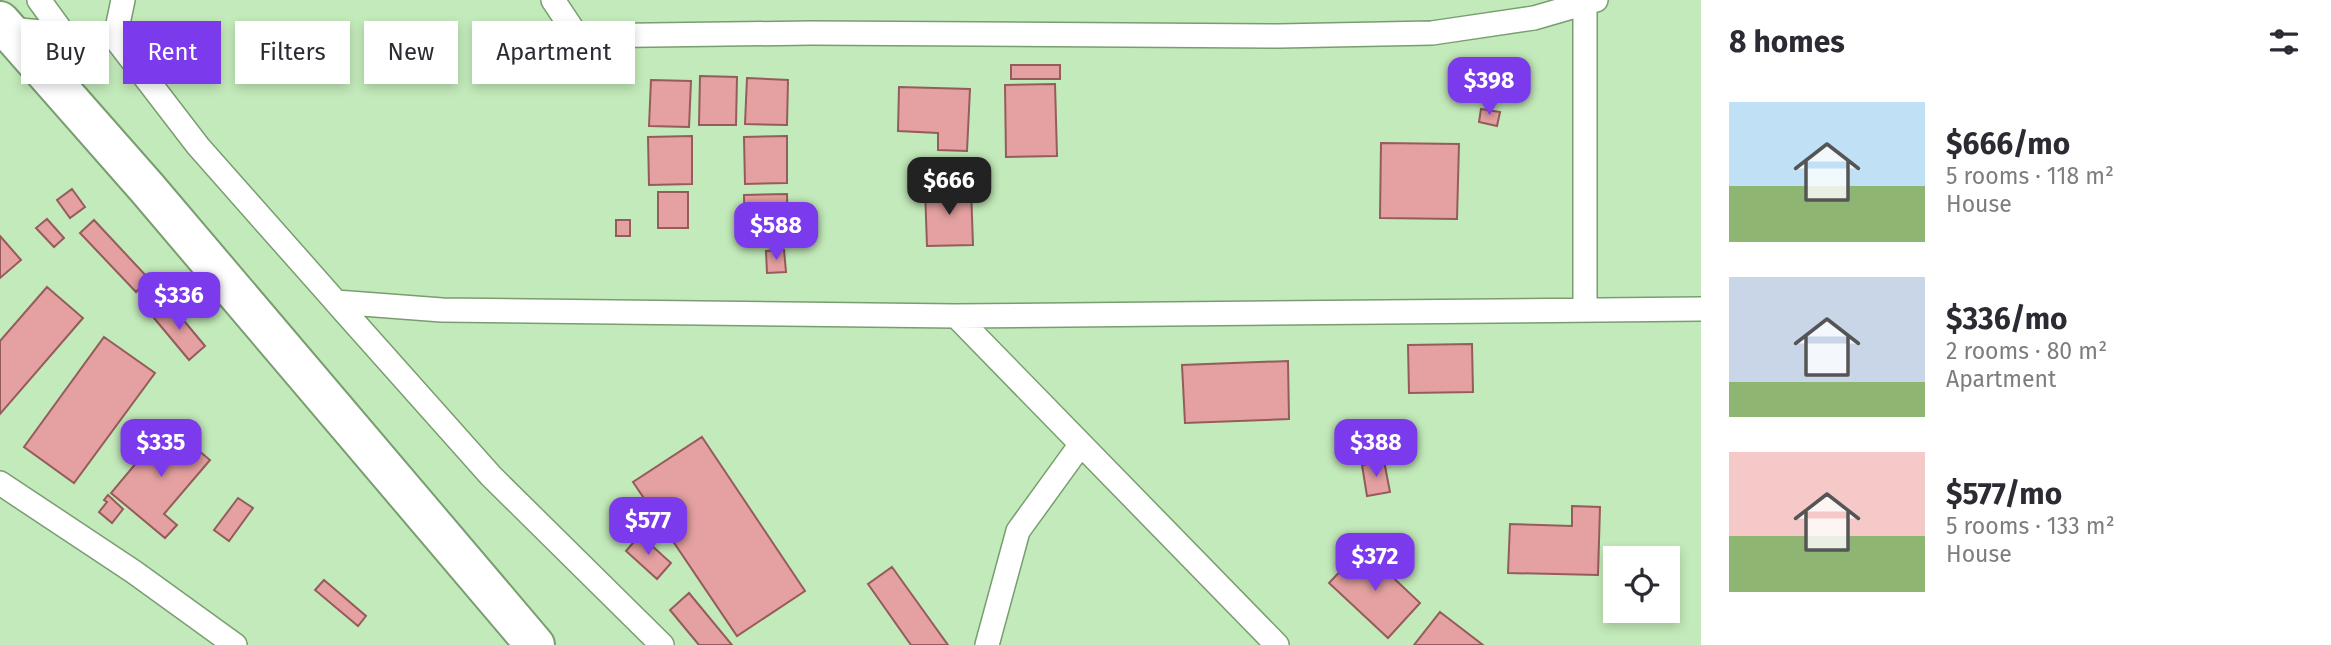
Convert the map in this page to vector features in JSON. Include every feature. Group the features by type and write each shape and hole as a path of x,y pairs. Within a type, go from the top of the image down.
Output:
{"highway":[{"path":"4,25 156,198 535,645"}],"street":[{"path":"39,0 54,21"},
{"path":"115,38 123,0"},
{"path":"553,0 577,36 825,33 1279,36 1433,33 1534,18 1589,0 1585,310"},
{"path":"109,37 115,38 198,146 491,476 662,645"},
{"path":"336,302 442,310 956,316 1701,309"},
{"path":"956,316 1277,645"},
{"path":"986,645 1018,531 1081,444"},
{"path":"0,483 134,572 235,645"}],"building":[{"path":"1011,65 1060,65 1060,79 1011,79"},
{"path":"700,76 737,77 736,125 699,125"},
{"path":"747,78 788,80 787,125 745,124"},
{"path":"651,80 691,81 689,127 649,126"},
{"path":"1055,84 1057,156 1006,157 1005,85"},
{"path":"899,87 970,89 967,151 938,150 938,133 898,131"},
{"path":"1481,109 1500,112 1497,126 1479,122"},
{"path":"692,136 692,184 649,185 648,137"},
{"path":"787,136 787,183 745,184 744,137"},
{"path":"1381,143 1459,144 1457,219 1380,218"},
{"path":"971,188 973,245 927,246 925,189"},
{"path":"72,189 85,207 70,218 57,200"},
{"path":"658,192 688,192 688,228 658,228"},
{"path":"787,194 788,243 745,244 744,195"},
{"path":"47,219 64,238 54,247 36,228"},
{"path":"94,220 149,279 136,292 80,233"},
{"path":"616,220 630,220 630,236 616,236"},
{"path":"0,236 21,260 0,278"},
{"path":"784,250 786,272 767,273 766,251"},
{"path":"47,287 83,318 0,414 0,341"},
{"path":"170,304 205,346 189,360 154,318"},
{"path":"104,337 155,373 74,483 24,447"},
{"path":"1472,344 1473,392 1409,393 1408,345"},
{"path":"1288,361 1289,419 1185,423 1182,365"},
{"path":"168,425 210,460 164,514 177,525 165,538 111,493"},
{"path":"702,437 805,591 737,636 633,482"},
{"path":"1384,461 1390,492 1367,496 1362,465"},
{"path":"108,495 123,509 112,523 99,512 107,502 104,500"},
{"path":"238,498 253,508 229,541 214,530"},
{"path":"1572,506 1600,507 1598,575 1508,573 1510,524 1572,526"},
{"path":"640,535 671,563 657,579 626,551"},
{"path":"1362,548 1420,603 1388,638 1329,583"},
{"path":"892,567 948,645 911,645 868,584"},
{"path":"324,580 366,616 358,626 315,590"},
{"path":"689,593 732,645 699,645 670,610"},
{"path":"1440,612 1483,645 1414,645"}]}
